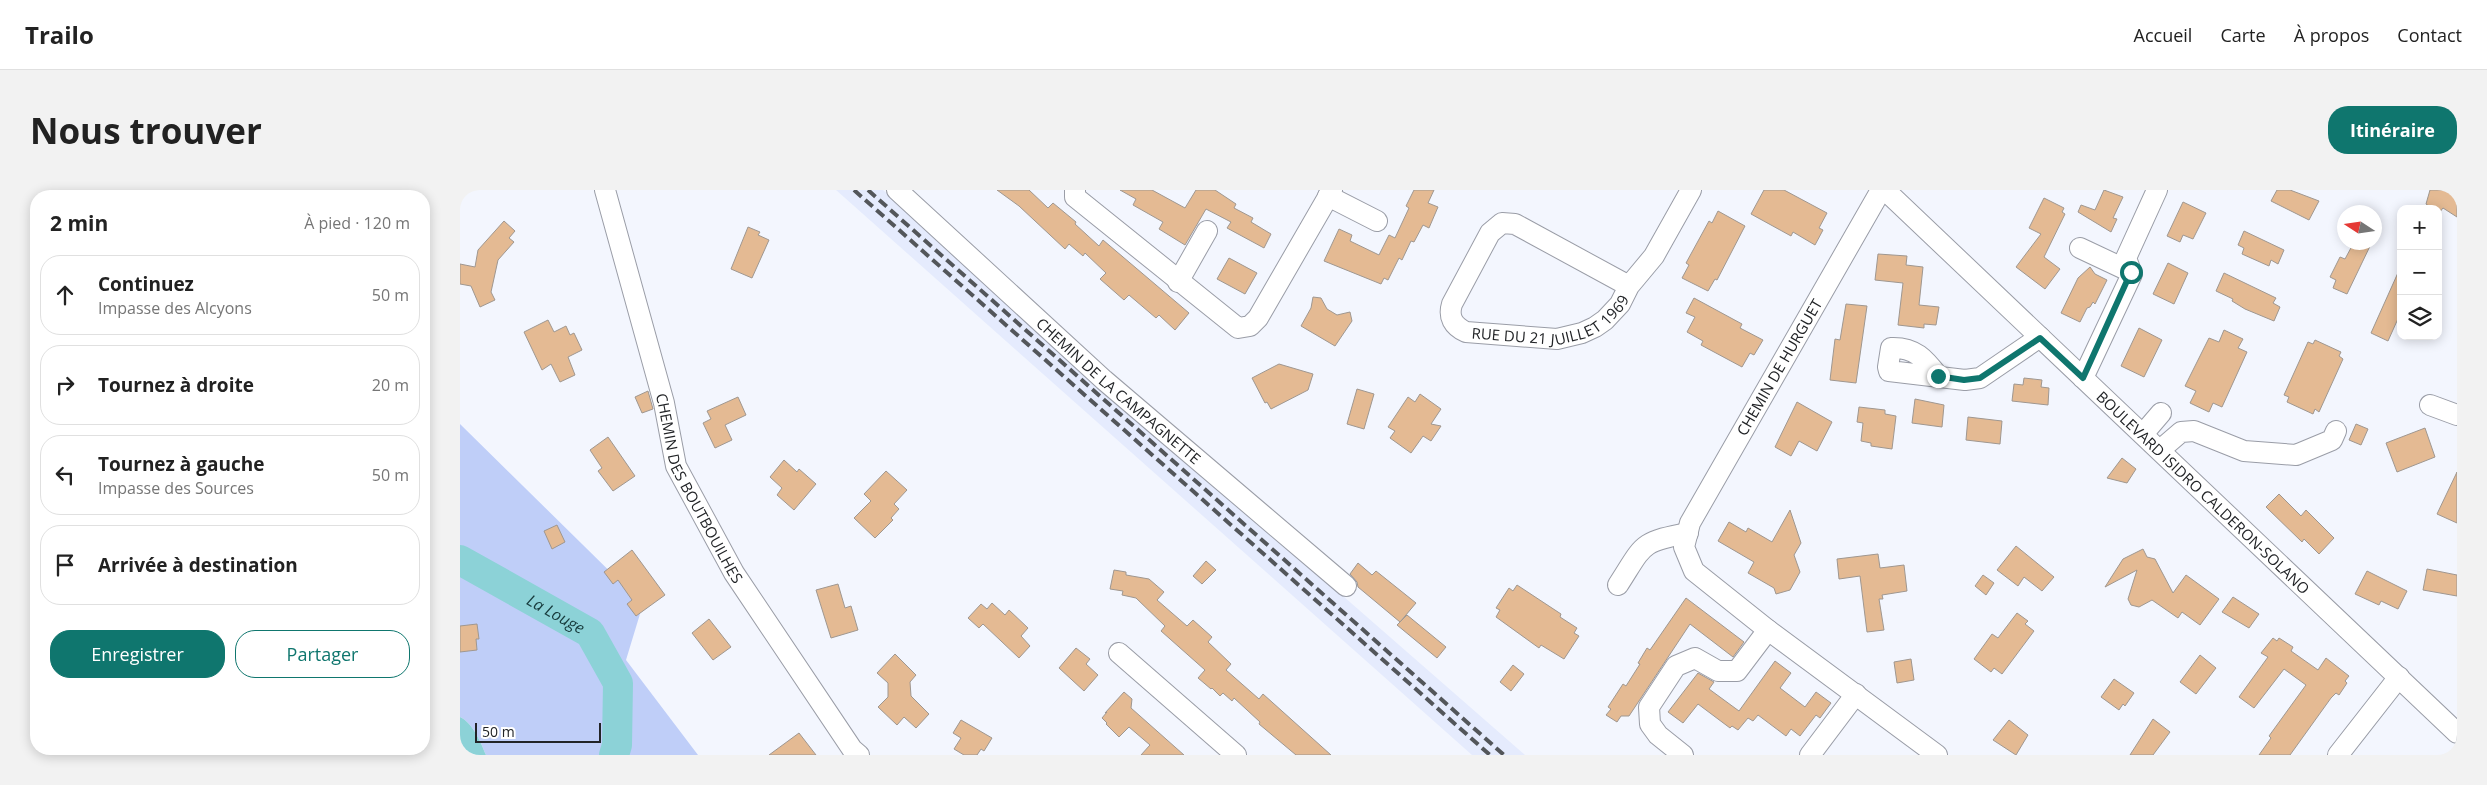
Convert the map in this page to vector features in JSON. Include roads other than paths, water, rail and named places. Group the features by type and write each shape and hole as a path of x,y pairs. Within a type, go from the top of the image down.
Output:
{"street":[{"name":"CHEMIN DES BOUTBOUILHES","path":"604,190 664,403 676,466 734,573 852,749 859,755"},
{"name":"CHEMIN DE LA CAMPAGNETTE","path":"897,190 1104,380 1346,586"},
{"path":"1074,190 1075,198 1238,328 1250,326 1258,318 1330,193 1377,222"},
{"name":"RUE DU 21 JUILLET 1969","path":"1629,286 1515,224 1502,223 1490,232 1452,304 1450,315 1455,326 1466,332 1546,339 1568,338 1582,334 1605,320 1620,304 1629,286 1654,256 1691,190"},
{"name":"CHEMIN DE HURGUET","path":"1686,540 1690,523 1881,190"},
{"name":"BOULEVARD ISIDRO CALDERON-SOLANO","path":"1885,190 2457,733"},
{"path":"2083,378 2131,272 2126,258 2157,190"},
{"path":"1178,282 1207,231"},
{"path":"2080,248 2131,272"},
{"path":"1938,376 1964,380 1980,378 2040,338"},
{"path":"2430,405 2457,415"},
{"path":"2143,434 2161,413"},
{"path":"2160,450 2181,432 2194,431 2244,451 2296,455 2332,440 2336,431"},
{"path":"1618,585 1648,543 1656,539 1686,540 1694,571 1768,630 1937,755"},
{"path":"1683,755 1658,735 1650,724 1649,707 1676,666 1695,658 1718,672 1737,671 1768,630"},
{"path":"1119,653 1236,755"},
{"path":"2338,755 2399,677"},
{"path":"1810,755 1856,694"}],"waterway":[{"name":"La Louge","path":"460,560 590,633 618,683 617,745 614,755"}],"railway":[{"path":"854,190 1490,755"},
{"path":"868,190 1504,755"}]}
